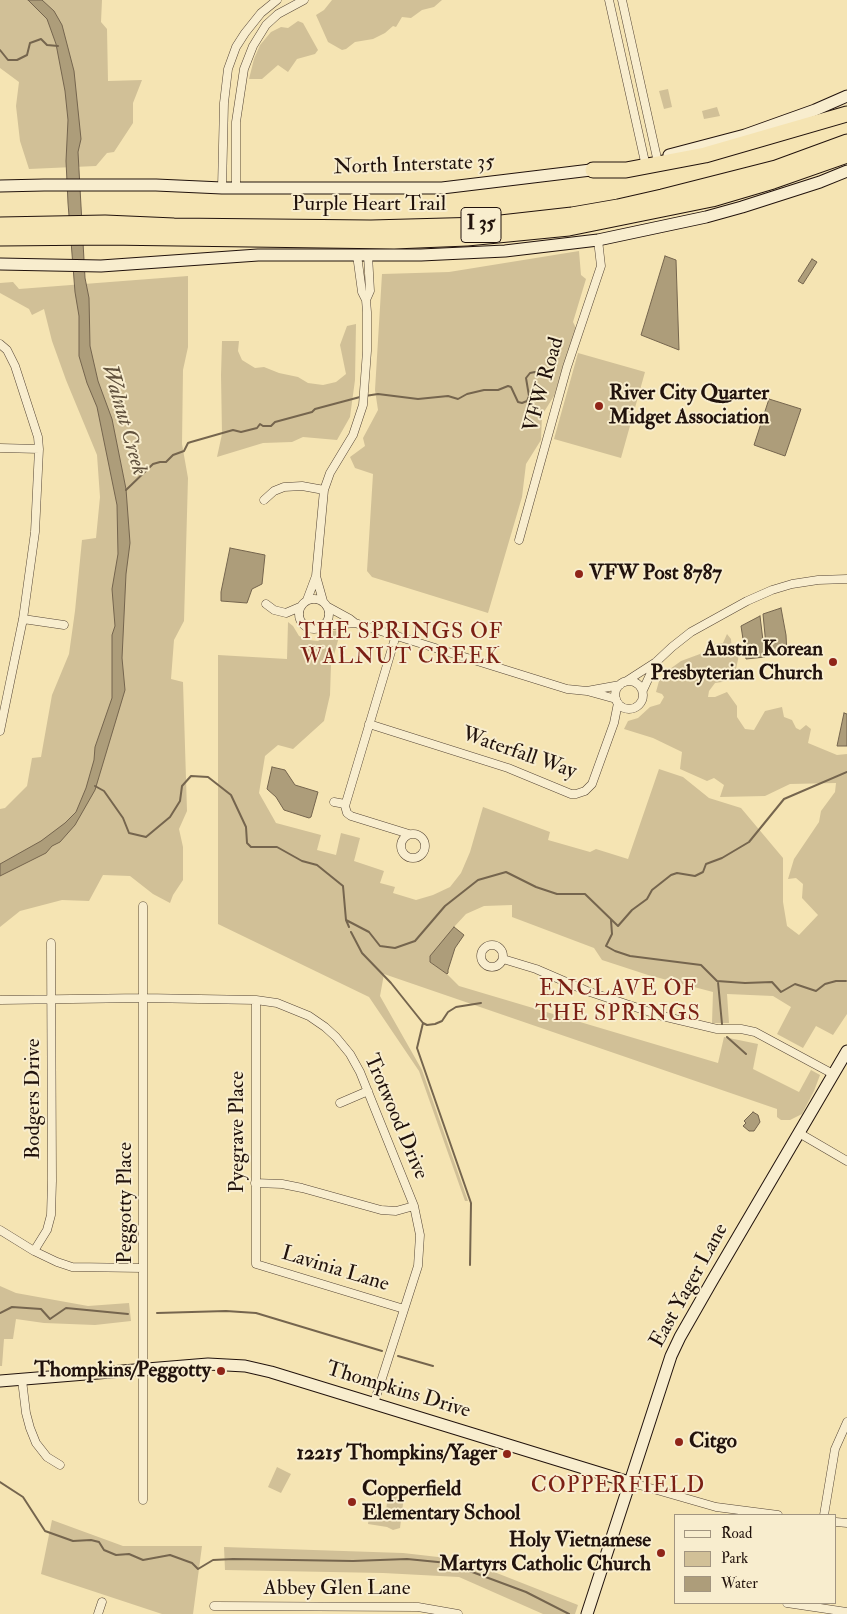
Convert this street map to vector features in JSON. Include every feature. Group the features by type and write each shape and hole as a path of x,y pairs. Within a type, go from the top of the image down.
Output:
{"highway":[{"path":"593,170 626,170 705,155 847,114"},
{"name":"Purple Heart Trail","path":"0,238 45,231 174,226 343,228 484,225 572,215 662,197 776,168 847,142"},
{"name":"Purple Heart Trail","path":"106,230 394,241 467,238 560,229 712,199 773,181 847,155"},
{"name":"Purple Heart Trail","path":"0,225 45,231"}],"main road":[{"name":"North Interstate 35","path":"0,186 156,185 222,188 442,188 645,162 745,135 816,110 847,96"},
{"path":"0,264 101,266 258,255 421,255 505,251 598,240 706,217 820,182 847,171"},
{"name":"East Yager Lane","path":"587,1614 670,1356 847,1051"},
{"name":"Thompkins Drive","path":"0,1381 208,1364 245,1366 374,1403 629,1482"}],"street":[{"path":"222,188 224,103 228,69 236,47 245,33 261,13 277,0"},
{"path":"236,188 236,122 244,70 253,46 266,25 278,14 304,0"},
{"path":"609,0 645,162"},
{"path":"622,0 657,158"},
{"name":"VFW Road","path":"519,540 567,367 600,266 598,240"},
{"path":"286,613 300,607 307,600 316,576 321,503 324,490 330,474 353,435 363,405 367,351 366,300 362,292 363,255"},
{"path":"0,344 7,350 15,366 38,437 39,449 35,532 23,618 0,732"},
{"path":"0,448 39,449"},
{"path":"264,500 274,491 284,487 302,486 324,490"},
{"path":"316,576 329,618 324,626"},
{"path":"617,701 616,691 622,683 656,662 691,632 747,601 792,584 818,580 847,579"},
{"path":"307,600 315,598 354,623"},
{"path":"266,604 274,610 286,613 288,616 313,629 354,623 567,689 587,692 617,701 626,709 632,709"},
{"path":"300,607 299,616 303,624"},
{"path":"23,618 64,625"},
{"path":"396,636 345,804 346,810 351,816 409,834"},
{"path":"642,690 656,662"},
{"path":"587,692 622,683 636,682 642,690 643,699 641,703 614,723"},
{"name":"Waterfall Way","path":"369,724 508,768 571,794 576,794 590,787 614,723 617,701"},
{"path":"334,802 345,804"},
{"name":"Peggotty Place","path":"143,906 143,1500"},
{"name":"Bodgers Drive","path":"34,1251 47,1230 51,1215 51,944"},
{"path":"503,959 536,969 587,991 662,1016 717,1029 741,1029 754,1032 833,1074"},
{"name":"Trotwood Drive","path":"0,1000 144,998 256,1000 277,1003 293,1009 309,1016 325,1027 350,1054 360,1072 414,1206 420,1235 418,1266 374,1403"},
{"name":"Pyegrave Place","path":"256,1000 256,1264"},
{"path":"340,1103 368,1091"},
{"path":"799,1133 847,1160"},
{"path":"255,1183 282,1184 302,1188 381,1210 396,1211 414,1206"},
{"path":"0,1230 34,1251 72,1267 143,1268"},
{"name":"Lavinia Lane","path":"256,1264 404,1310"},
{"path":"22,1380 28,1421 36,1443 47,1457 60,1465"},
{"path":"824,1514 835,1449 847,1422"},
{"name":"Thompkins Drive","path":"629,1482 716,1507 769,1514"},
{"path":"98,1614 102,1602"},
{"path":"794,1604 847,1612"},
{"name":"Abbey Glen Lane","path":"214,1606 424,1611 458,1614"}],"green space":[{"path":"0,0 102,0 101,22 107,29 108,81 142,80 133,103 133,123 114,152 107,153 96,166 29,169 20,141 16,106 19,82 0,68"},
{"path":"332,0 442,0 434,7 422,10 411,18 402,17 396,27 393,26 385,33 373,39 355,42 342,50 328,42 316,15 324,10"},
{"path":"298,21 303,23 318,50 315,54 297,59 288,72 278,65 262,79 249,79 260,45 271,32 281,27 288,28"},
{"path":"668,89 672,107 664,109 659,91"},
{"path":"717,107 720,116 704,119 702,111"},
{"path":"579,251 581,275 586,279 573,322 576,328 554,396 542,415 541,440 526,464 522,497 488,613 372,577 367,571 373,474 355,468 350,457 365,446 363,438 378,410 375,390 382,274 449,272"},
{"path":"188,276 188,347 183,370 182,444 188,478 184,621 174,640 171,679 183,682 187,811 179,829 183,847 183,880 170,903 153,894 130,876 103,875 89,901 62,900 20,911 0,927 0,809 5,808 27,786 32,758 41,757 52,695 69,654 82,540 96,538 100,497 97,455 66,380 52,341 44,309 32,315 29,309 0,293 0,283 13,282 19,289"},
{"path":"356,324 355,380 350,417 337,440 303,437 292,442 263,443 217,457 222,434 222,341 239,341 238,351 242,360 255,368 264,367 279,373 298,377 308,383 323,385 336,382 346,374 340,345 347,326"},
{"name":"River City Quarter Midget Association","path":"578,353 645,372 621,458 554,439"},
{"path":"288,622 299,636 309,640 318,641 332,631 341,630 331,665 330,695 324,721 293,749 278,745 265,756 259,793 276,823 321,835 317,850 336,855 341,833 360,838 354,861 384,871 380,883 395,887 393,893 416,900 450,887 461,873 470,852 483,807 550,832 548,840 590,852 596,849 628,859 659,769 683,777 709,798 741,808 783,858 783,902 787,926 799,935 818,915 802,898 803,884 796,878 788,879 794,859 819,822 821,811 835,792 836,783 790,784 765,796 720,797 724,785 714,778 707,781 680,769 682,752 653,738 624,729 628,721 638,718 650,707 660,704 664,697 656,692 659,681 670,669 681,661 700,654 714,644 723,643 727,634 731,639 732,652 737,652 739,655 736,669 722,682 715,683 709,691 708,697 715,697 727,692 737,706 737,717 745,729 754,730 765,711 782,707 784,717 792,720 796,728 800,730 806,725 811,729 808,743 837,755 847,754 847,1014 833,1035 816,1026 803,1048 777,1034 791,1007 773,996 727,994 729,1023 712,1023 713,992 648,975 602,960 594,948 512,917 512,905 484,906 466,914 454,927 430,962 447,974 459,986 718,1063 724,1037 758,1044 753,1069 799,1092 811,1070 820,1075 802,1114 790,1120 781,1120 777,1117 777,1109 384,974 380,996 422,1070 468,1201 465,1201 419,1071 369,997 218,924 218,655 287,659"},
{"path":"0,1286 16,1293 88,1306 129,1303 131,1321 95,1325 44,1323 16,1319 13,1339 4,1339 2,1366 0,1366"},
{"path":"277,1467 291,1474 281,1493 268,1487"},
{"path":"388,1494 404,1496 400,1528 393,1530 387,1527 368,1524 370,1510 386,1511"},
{"path":"52,1520 123,1546 202,1546 193,1614 162,1614 41,1574"},
{"path":"224,1547 403,1553 482,1562 484,1568 578,1605 575,1614 543,1614 459,1577 383,1573 225,1570"}],"water":[{"path":"28,0 42,0 54,11 62,25 74,71 81,139 78,152 85,278 89,298 90,346 98,381 112,419 126,489 130,543 126,574 122,658 125,690 95,790 75,825 60,842 52,846 46,853 0,876 0,864 41,841 76,812 86,788 94,760 95,747 112,698 112,635 115,626 112,589 118,554 117,505 97,407 79,356 79,316 75,292 68,203 66,161 68,120 65,91 56,44 47,19"},
{"path":"665,256 676,260 679,350 641,335"},
{"path":"812,259 817,262 803,284 798,281"},
{"path":"769,399 801,409 785,456 754,445"},
{"path":"230,548 265,555 262,584 252,589 247,603 221,601 221,592"},
{"path":"781,608 787,654 767,656 763,614"},
{"path":"760,616 765,657 746,659 741,626"},
{"path":"844,713 847,714 847,746 837,746"},
{"path":"272,767 285,770 295,785 318,792 311,817 284,810 276,797 267,789"},
{"path":"454,927 464,935 455,948 447,974 430,962 430,956"},
{"path":"753,1112 758,1115 760,1122 754,1131 749,1131 743,1126 746,1123 744,1121"}],"waterway":[{"path":"0,50 8,60 17,60 27,55 30,43 41,39 47,45 58,46"},
{"path":"365,396 378,394 418,399 448,396 458,399 467,394 484,390 498,390 508,386 511,387 518,402 522,403 527,401 529,396 526,378 530,373 535,372 551,379"},
{"name":"Walnut Creek","path":"126,490 153,464 166,462 173,455 184,451 188,443 233,430 241,432 257,428 260,424 271,426 275,422 360,397"},
{"path":"95,786 104,791 123,818 129,833 146,837 170,817 180,801 182,786 191,776 208,777 231,795 246,827 247,843 251,847 277,847 302,861 317,865 343,886 346,920 369,932 380,946 395,948 415,941 445,906 478,880 506,872 536,887 557,894 585,894 618,926 632,910 647,899 652,890 671,875 677,873 695,876 703,872 706,864 722,858 749,842 784,799 847,772"},
{"path":"346,920 349,927"},
{"path":"611,920 612,934 606,946 630,956 701,965 717,981 772,982 781,992 795,984 816,991 825,984 846,981"},
{"path":"351,932 362,953 391,983 423,1023 427,1025 435,1024 442,1021 448,1012 456,1007 481,1003"},
{"path":"718,982 722,1024"},
{"path":"423,1023 417,1048 471,1203 470,1265"},
{"path":"727,1037 746,1054"},
{"path":"0,1313 12,1307 41,1309 50,1319 66,1308 128,1314"},
{"path":"157,1313 226,1311 256,1313 382,1351"},
{"path":"398,1356 433,1366"},
{"path":"0,1482 23,1497 45,1531 73,1541 91,1540 99,1542 104,1550 116,1555 129,1554 143,1560 170,1555 192,1563 198,1569 213,1560 233,1559 353,1561 407,1559 448,1563 526,1592 569,1614"}],"place":[{"name":"River City Quarter Midget Association","path":"599,406"},
{"name":"VFW Post 8787","path":"579,574"},
{"name":"Austin Korean Presbyterian Church","path":"833,662"},
{"name":"Thompkins/Peggotty","path":"221,1371"},
{"name":"Citgo","path":"679,1442"},
{"name":"12215 Thompkins/Yager","path":"507,1454"},
{"name":"Copperfield Elementary School","path":"352,1502"},
{"name":"Holy Vietnamese Martyrs Catholic Church","path":"661,1553"}],"district":[{"name":"THE SPRINGS OF WALNUT CREEK","path":"401,646"},
{"name":"ENCLAVE OF THE SPRINGS","path":"618,1002"},
{"name":"COPPERFIELD","path":"618,1487"}]}
